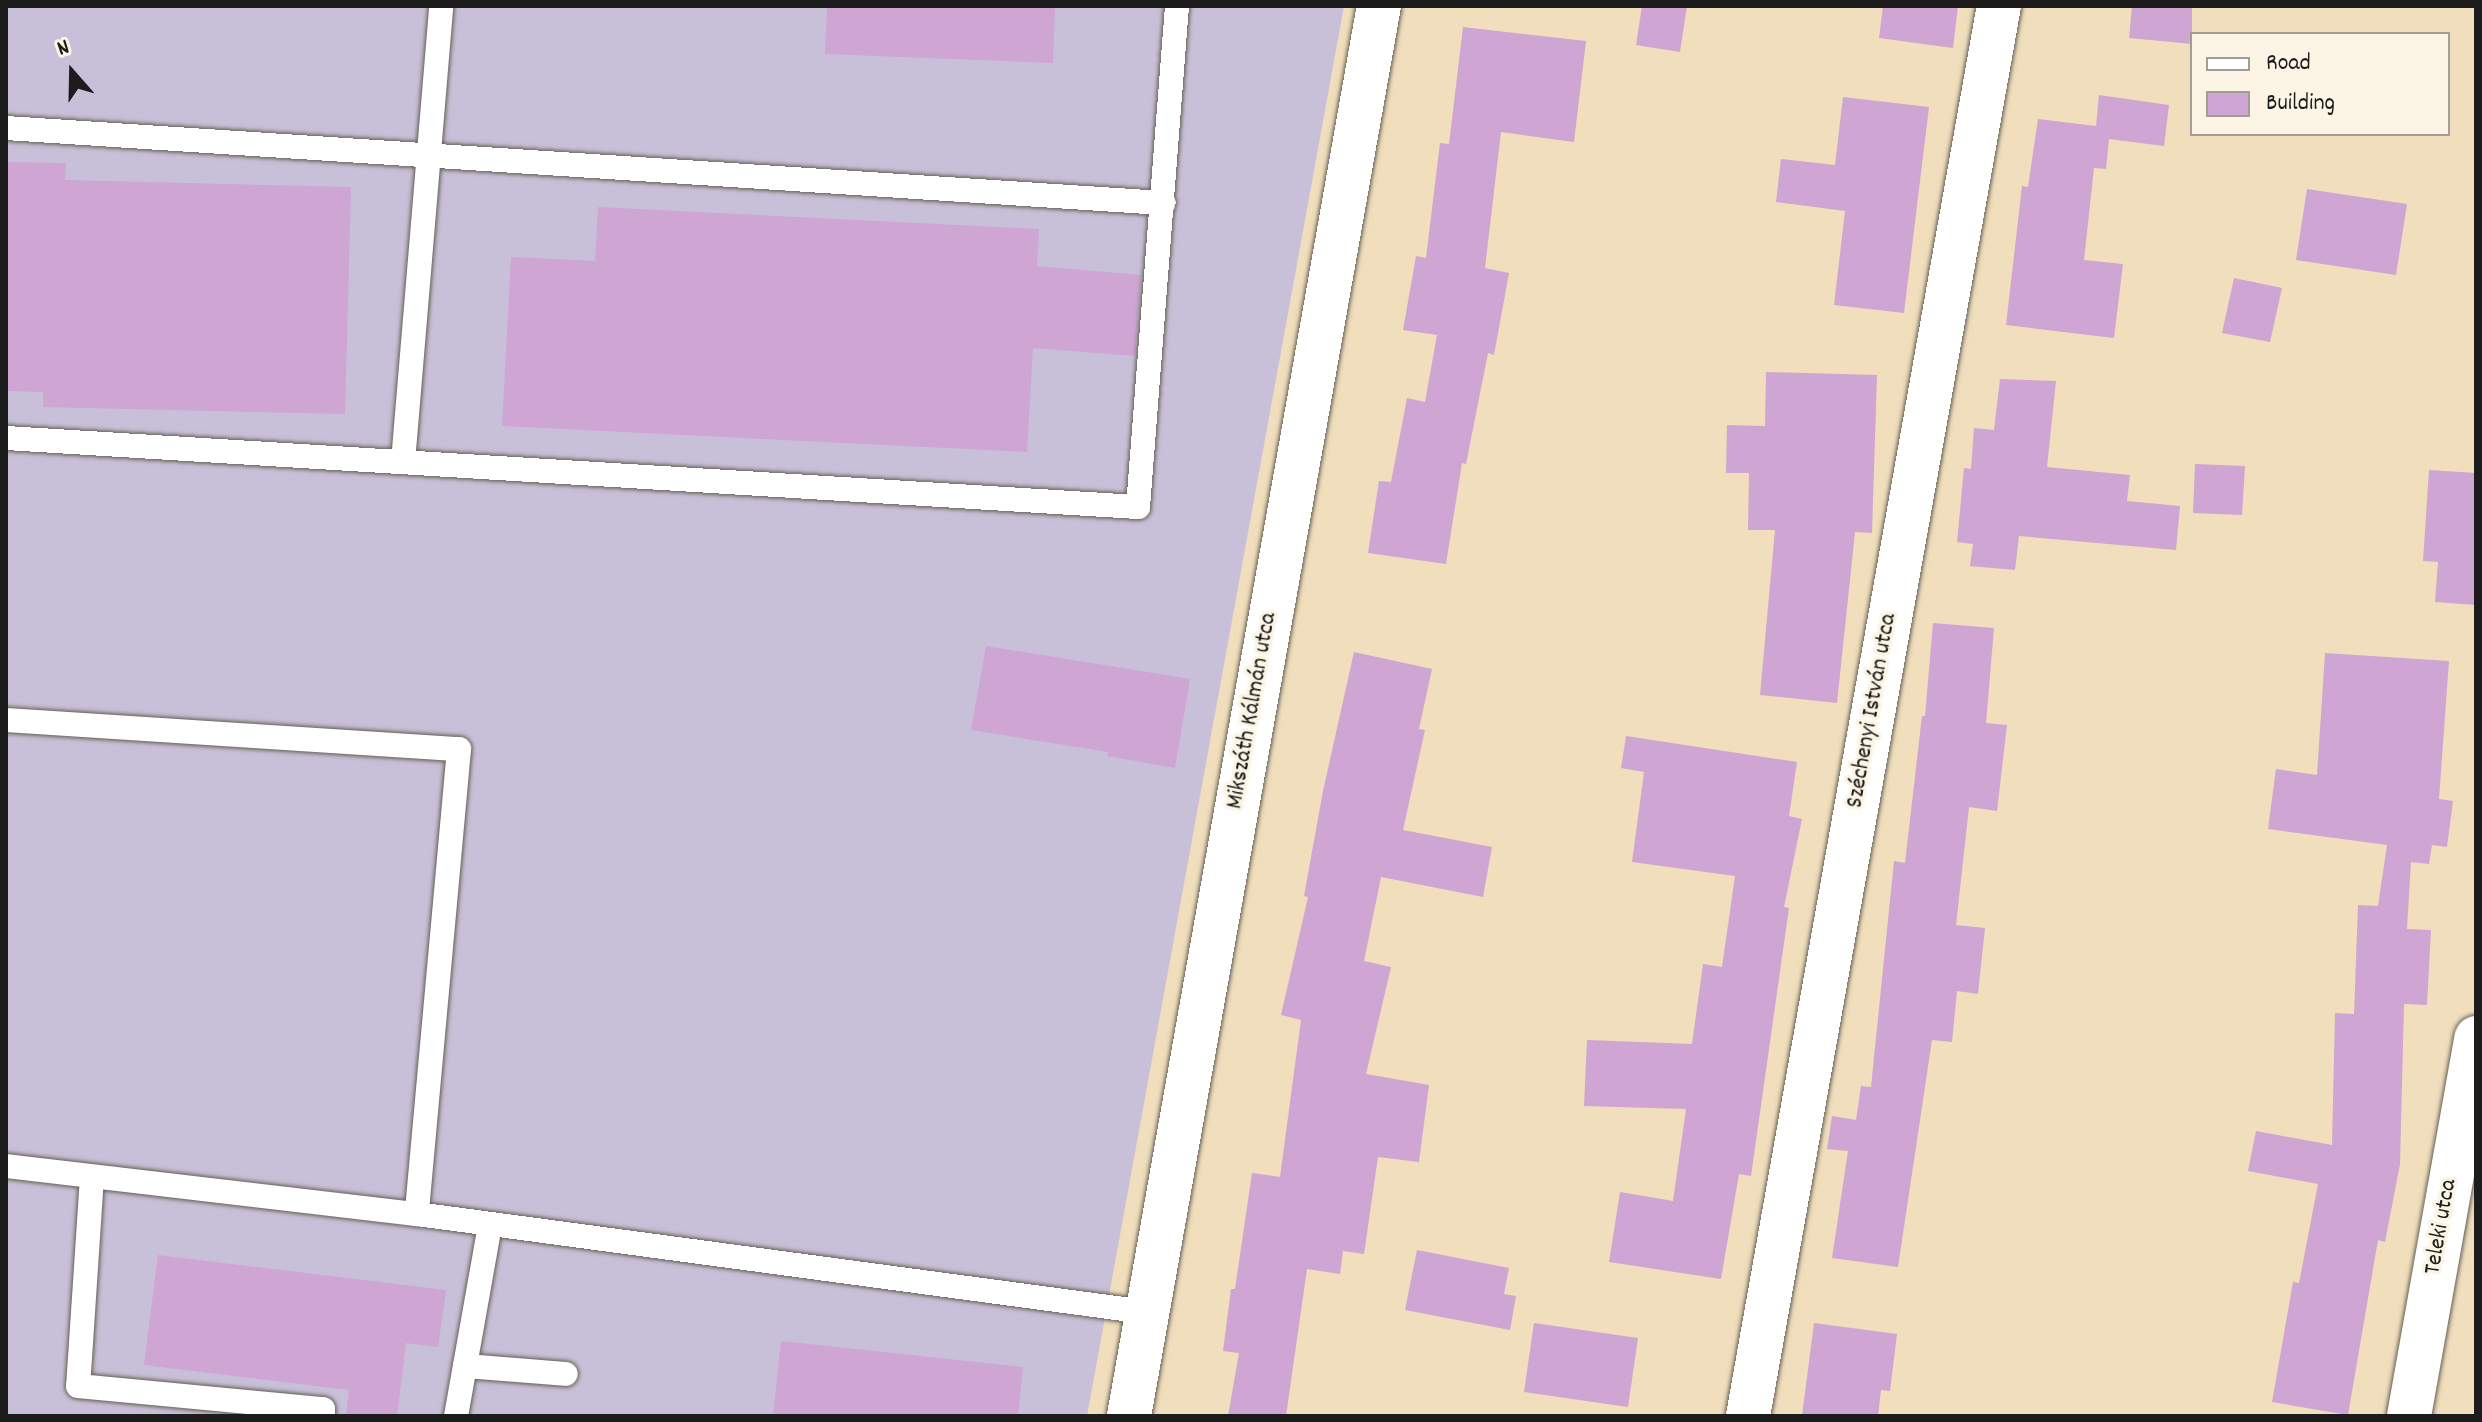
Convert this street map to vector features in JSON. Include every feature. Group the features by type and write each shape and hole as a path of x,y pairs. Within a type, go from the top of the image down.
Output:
{"street":[{"name":"Mikszáth Kálmán utca","path":"1129,1416 1379,6"},
{"name":"Széchenyi István utca","path":"1748,1416 1999,6"},
{"name":"Teleki utca","path":"2409,1416 2476,1038"}],"lane":[{"path":"403,462 441,6"},
{"path":"6,438 1138,507 1177,6"},
{"path":"6,128 1164,203"},
{"path":"6,720 459,749 417,1214"},
{"path":"6,1166 417,1214 1146,1312"},
{"path":"92,1177 78,1386 323,1409 323,1416"},
{"path":"456,1416 490,1225"},
{"path":"465,1366 566,1374"}],"shaded area":[{"path":"6,6 1344,6 1087,1416 6,1416"}],"building":[{"path":"827,6 1055,6 1053,63 825,54"},
{"path":"1642,6 1687,6 1680,52 1636,45"},
{"path":"1883,6 1958,6 1953,48 1879,38"},
{"path":"2132,6 2192,6 2190,44 2129,38"},
{"path":"1463,27 1586,41 1574,142 1501,132 1485,268 1509,273 1494,355 1488,353 1466,464 1462,463 1446,564 1368,553 1379,481 1391,482 1407,398 1425,402 1437,335 1403,330 1416,256 1426,258 1440,143 1449,144"},
{"path":"2099,95 2169,105 2164,146 2109,139 2106,169 2094,168 2084,260 2123,264 2114,338 2006,325 2022,186 2028,187 2038,119 2096,126"},
{"path":"1843,97 1929,107 1904,313 1834,305 1845,211 1776,202 1781,159 1835,165"},
{"path":"6,162 66,163 65,180 351,187 345,414 43,407 43,392 6,391"},
{"path":"2307,189 2407,204 2396,275 2296,260"},
{"path":"598,207 1039,229 1037,266 1141,275 1135,356 1033,348 1027,452 502,426 511,257 595,261"},
{"path":"2234,278 2282,288 2270,342 2222,333"},
{"path":"1766,372 1877,375 1872,533 1855,532 1837,703 1760,695 1775,530 1748,530 1749,473 1726,473 1727,425 1765,426"},
{"path":"2000,379 2056,381 2047,467 2130,475 2127,501 2180,506 2176,550 2019,536 2015,570 1970,566 1973,544 1957,542 1964,468 1971,469 1974,428 1994,430"},
{"path":"2195,464 2245,466 2242,515 2193,513"},
{"path":"2429,470 2476,473 2476,605 2435,602 2438,562 2423,561"},
{"path":"1933,623 1994,628 1986,723 2007,725 1997,811 1969,807 1956,925 1985,928 1978,994 1957,991 1952,1042 1932,1040 1898,1267 1832,1258 1848,1151 1827,1149 1832,1116 1856,1120 1861,1086 1871,1087 1894,861 1905,863 1922,716 1925,716"},
{"path":"986,646 1190,679 1175,768 1107,756 1108,752 971,730"},
{"path":"1354,652 1432,669 1419,729 1425,730 1403,830 1492,847 1483,897 1381,877 1364,961 1391,967 1366,1074 1429,1085 1419,1162 1378,1157 1364,1254 1343,1251 1340,1274 1307,1269 1286,1416 1228,1416 1239,1353 1223,1351 1231,1289 1235,1289 1252,1173 1280,1177 1301,1020 1281,1015 1308,897 1304,896 1323,791"},
{"path":"2325,653 2449,661 2439,799 2453,801 2447,847 2432,845 2429,864 2411,862 2407,929 2431,930 2427,1005 2404,1004 2400,1164 2385,1242 2378,1240 2348,1415 2272,1402 2293,1282 2299,1283 2318,1184 2248,1171 2256,1131 2332,1145 2335,1013 2354,1014 2358,905 2378,906 2387,845 2268,829 2276,769 2317,775"},
{"path":"1626,736 1797,762 1789,816 1802,819 1784,907 1789,908 1751,1176 1739,1174 1721,1279 1609,1262 1620,1192 1673,1201 1686,1109 1584,1106 1587,1040 1692,1044 1703,964 1722,967 1735,876 1632,862 1644,772 1621,768"},
{"path":"1417,1250 1509,1268 1504,1294 1516,1296 1510,1330 1405,1310"},
{"path":"158,1255 446,1290 438,1347 406,1343 397,1416 346,1416 349,1390 144,1365"},
{"path":"1534,1323 1638,1338 1628,1407 1524,1392"},
{"path":"1814,1323 1897,1334 1890,1391 1881,1390 1878,1416 1802,1416"},
{"path":"781,1341 1023,1367 1018,1416 773,1416"}]}
